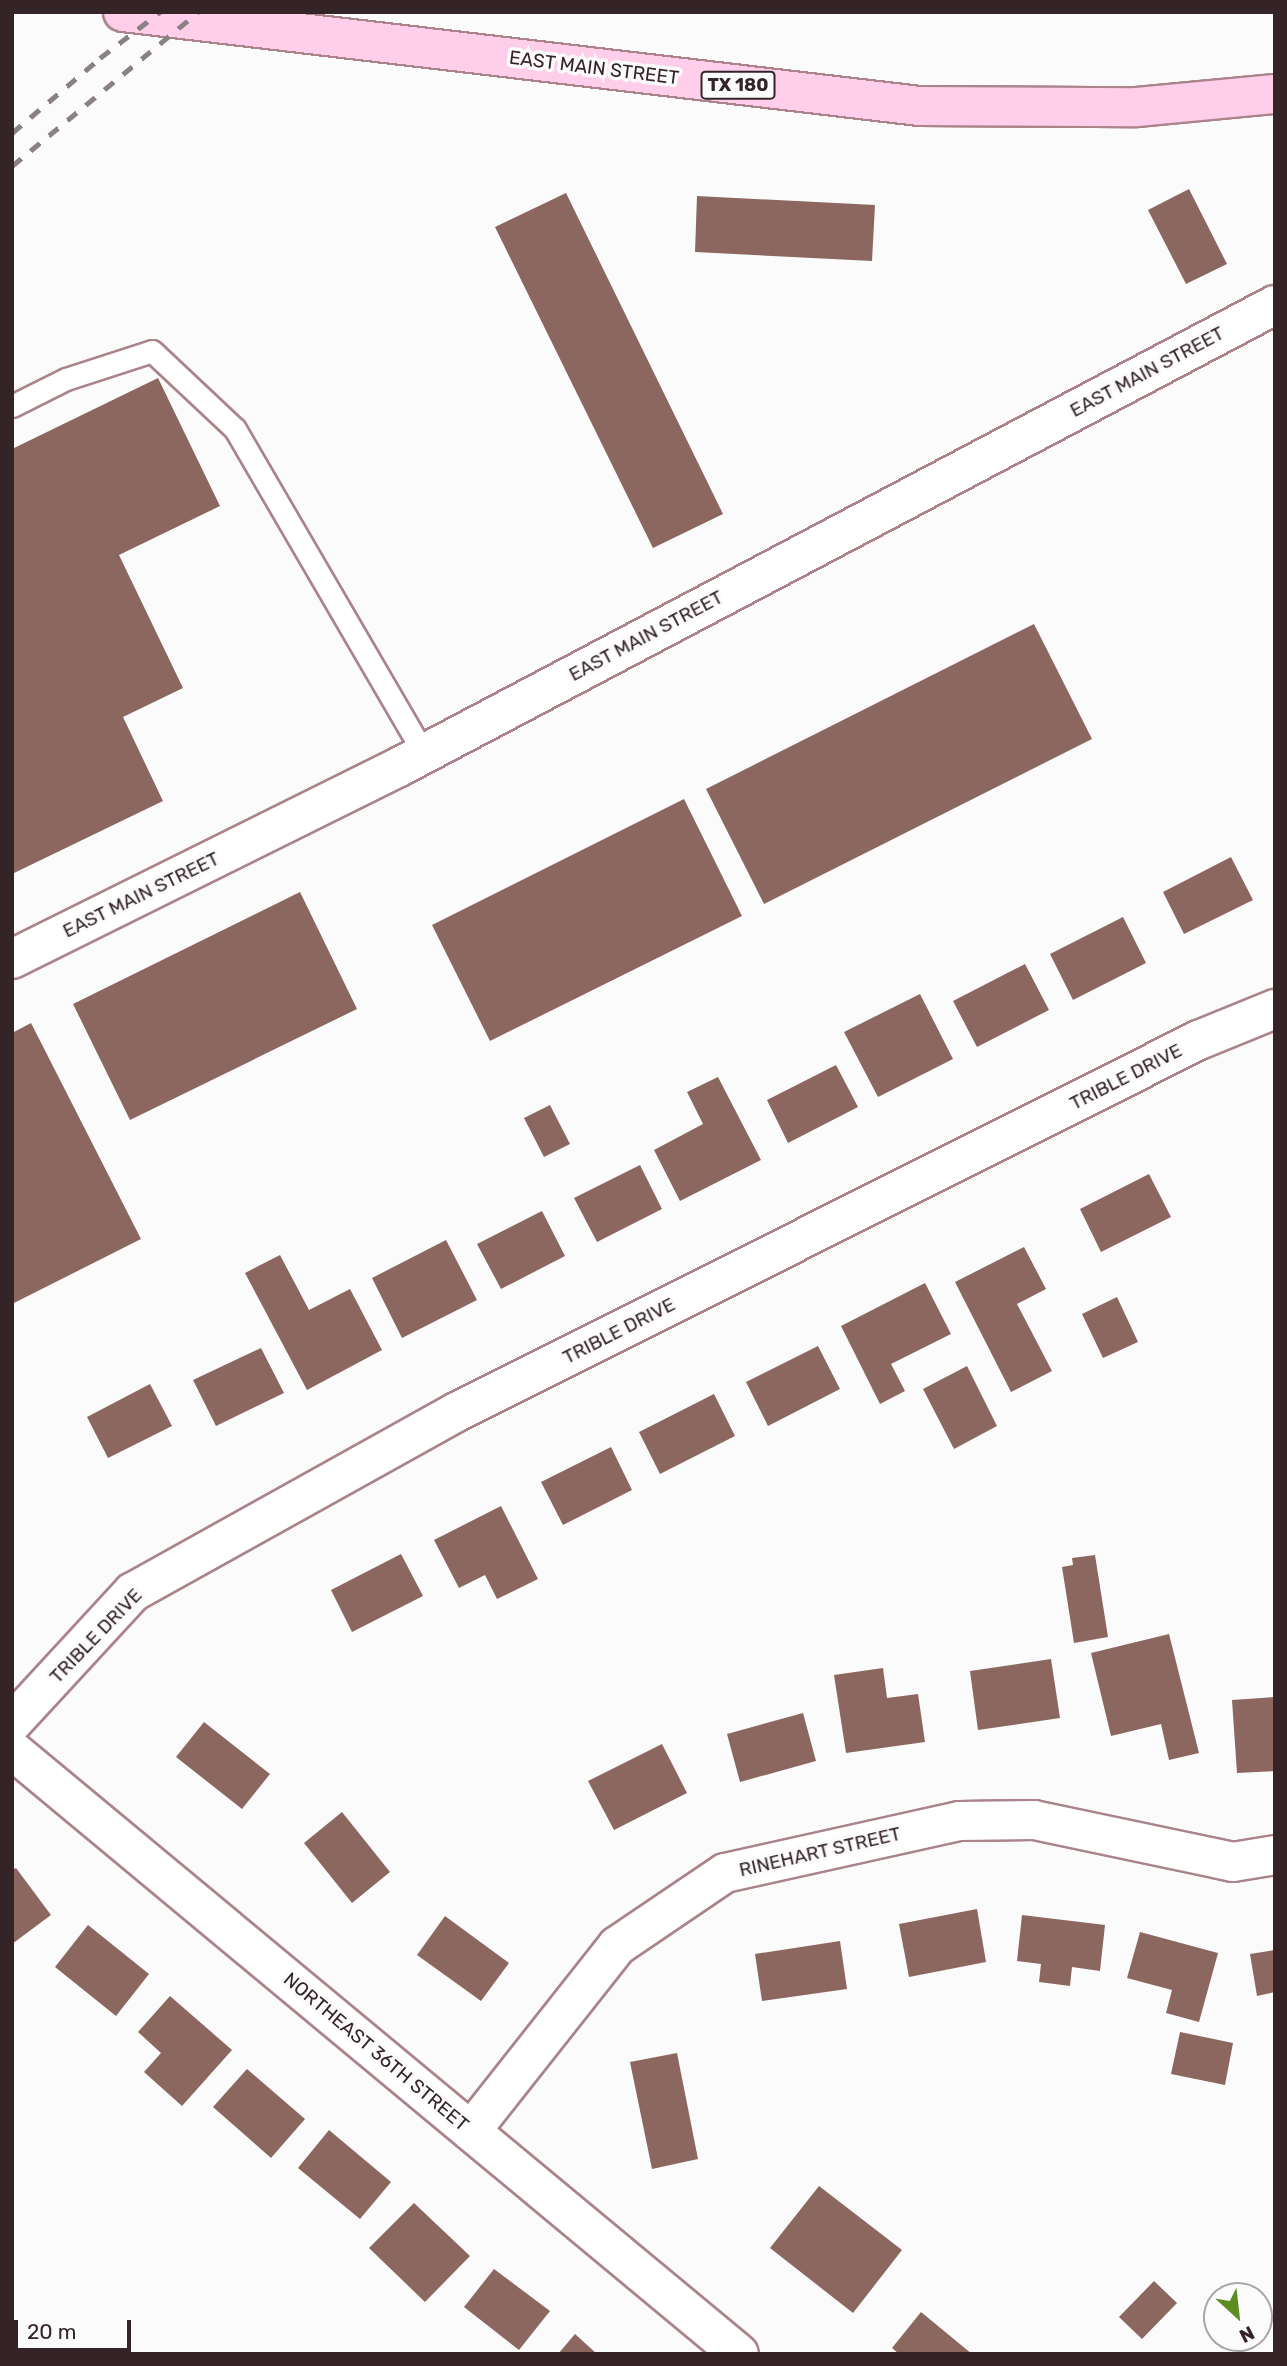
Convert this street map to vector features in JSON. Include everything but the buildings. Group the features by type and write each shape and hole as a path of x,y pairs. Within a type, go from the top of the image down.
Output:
{"main road":[{"name":"EAST MAIN STREET","path":"123,12 919,106 1137,107 1275,94"}],"street":[{"name":"EAST MAIN STREET","path":"12,959 424,754 1275,305"},
{"name":"TRIBLE DRIVE","path":"12,1723 133,1592 455,1413 1199,1040 1275,1010"},
{"name":"NORTHEAST 36TH STREET","path":"12,1750 739,2354"},
{"name":"RINEHART STREET","path":"471,2131 617,1946 725,1874 959,1821 1034,1820 1233,1862 1275,1856"}],"lane":[{"path":"12,406 66,379 152,351 235,429 424,754"}],"railway":[{"path":"12,133 100,58 160,12"},
{"path":"12,166 198,12"}]}
